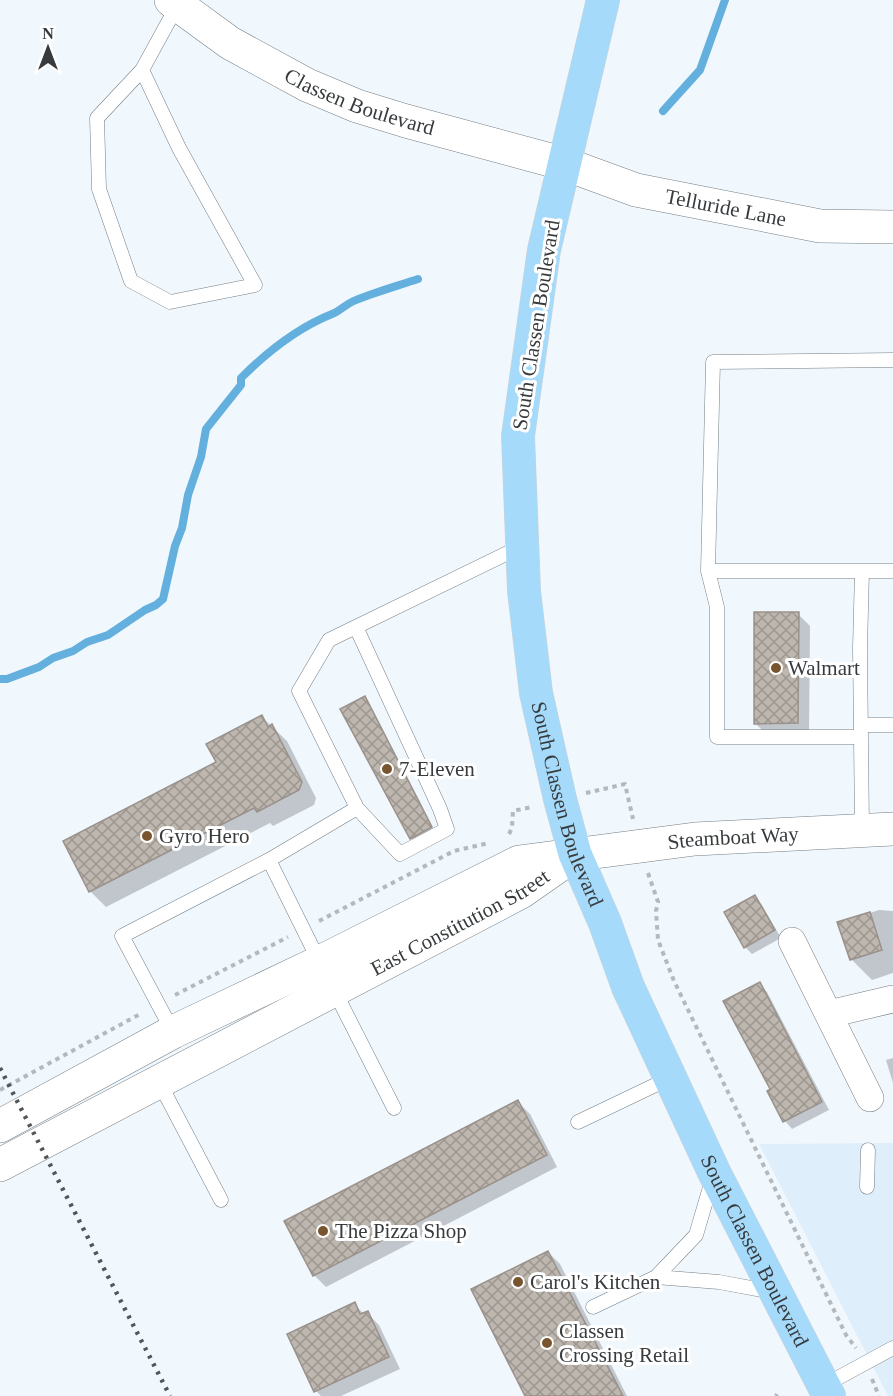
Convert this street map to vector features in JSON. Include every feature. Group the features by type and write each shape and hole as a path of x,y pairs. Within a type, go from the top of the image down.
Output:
{"main road":[{"name":"South Classen Boulevard","path":"603,0 544,250 518,436 524,591 536,693 575,854 605,923 628,987 714,1172 826,1391"}],"street":[{"name":"Classen Boulevard","path":"174,3 230,43 307,85 357,106 448,134 565,164"},
{"name":"Telluride Lane","path":"565,164 636,190 820,226 893,227"},
{"name":"Steamboat Way","path":"575,854 694,839 877,829"},
{"name":"East Constitution Street","path":"0,1165 159,1082 327,976 519,862 575,854"},
{"path":"792,941 870,1098"},
{"name":"East Constitution Street","path":"0,1126 165,1018 327,976"},
{"path":"829,1014 893,999"}],"lane":[{"path":"142,70 179,148 255,285 170,302 131,281 99,189 97,118 142,70 174,3"},
{"path":"893,360 713,362 708,571 717,607 717,737 861,731 893,725"},
{"path":"356,627 440,809 447,829 400,854 357,808 299,691 329,640 522,546"},
{"path":"708,571 893,571"},
{"path":"862,571 861,731 877,829"},
{"path":"165,1018 122,936 269,860 357,808"},
{"path":"269,860 394,1108"},
{"path":"578,1122 670,1078"},
{"path":"159,1082 221,1200"},
{"path":"867,1187 868,1150"},
{"path":"593,1306 657,1277 696,1235 714,1172"},
{"path":"657,1277 719,1282 776,1292"},
{"path":"826,1391 864,1364 893,1348"}],"path":[{"path":"603,789 625,784 632,811"},
{"path":"501,839 508,836 512,828 513,811 526,808"},
{"path":"0,1090 165,1018 303,929 454,851 492,843"},
{"name":"South Classen Boulevard","path":"654,891 658,902 658,940 674,981 846,1335 854,1343 879,1396"}],"shaded area":[{"path":"893,1143 893,1396 888,1396 759,1144"}],"building":[{"name":"Walmart","path":"754,612 799,612 798,723 754,724"},
{"name":"7-Eleven","path":"365,696 432,827 410,839 340,709"},
{"path":"262,715 268,727 272,724 302,782 299,790 257,812 254,808 89,892 63,841 216,762 206,744"},
{"path":"755,895 775,930 744,948 724,912"},
{"path":"870,912 882,950 850,960 837,922"},
{"path":"760,982 822,1102 783,1122 767,1091 770,1089 723,1001"},
{"path":"518,1100 547,1155 313,1276 284,1221"},
{"name":"Classen Crossing Retail","path":"548,1251 623,1396 525,1396 471,1289"},
{"path":"355,1302 360,1314 368,1311 389,1357 314,1392 287,1334"}],"waterway":[{"path":"663,111 700,70 725,0"},
{"path":"0,679 7,679 39,667 87,642 108,635 163,599 175,546 182,528 188,495 201,457 206,429 241,385 241,378 272,350 307,326 335,313 353,301 418,279"}],"railway":[{"path":"0,1068 170,1396"}],"place":[{"name":"Walmart","path":"776,668"},
{"name":"7-Eleven","path":"387,769"},
{"name":"Gyro Hero","path":"147,836"},
{"name":"The Pizza Shop","path":"323,1231"},
{"name":"Carol's Kitchen","path":"518,1282"},
{"name":"Classen Crossing Retail","path":"547,1343"}]}
